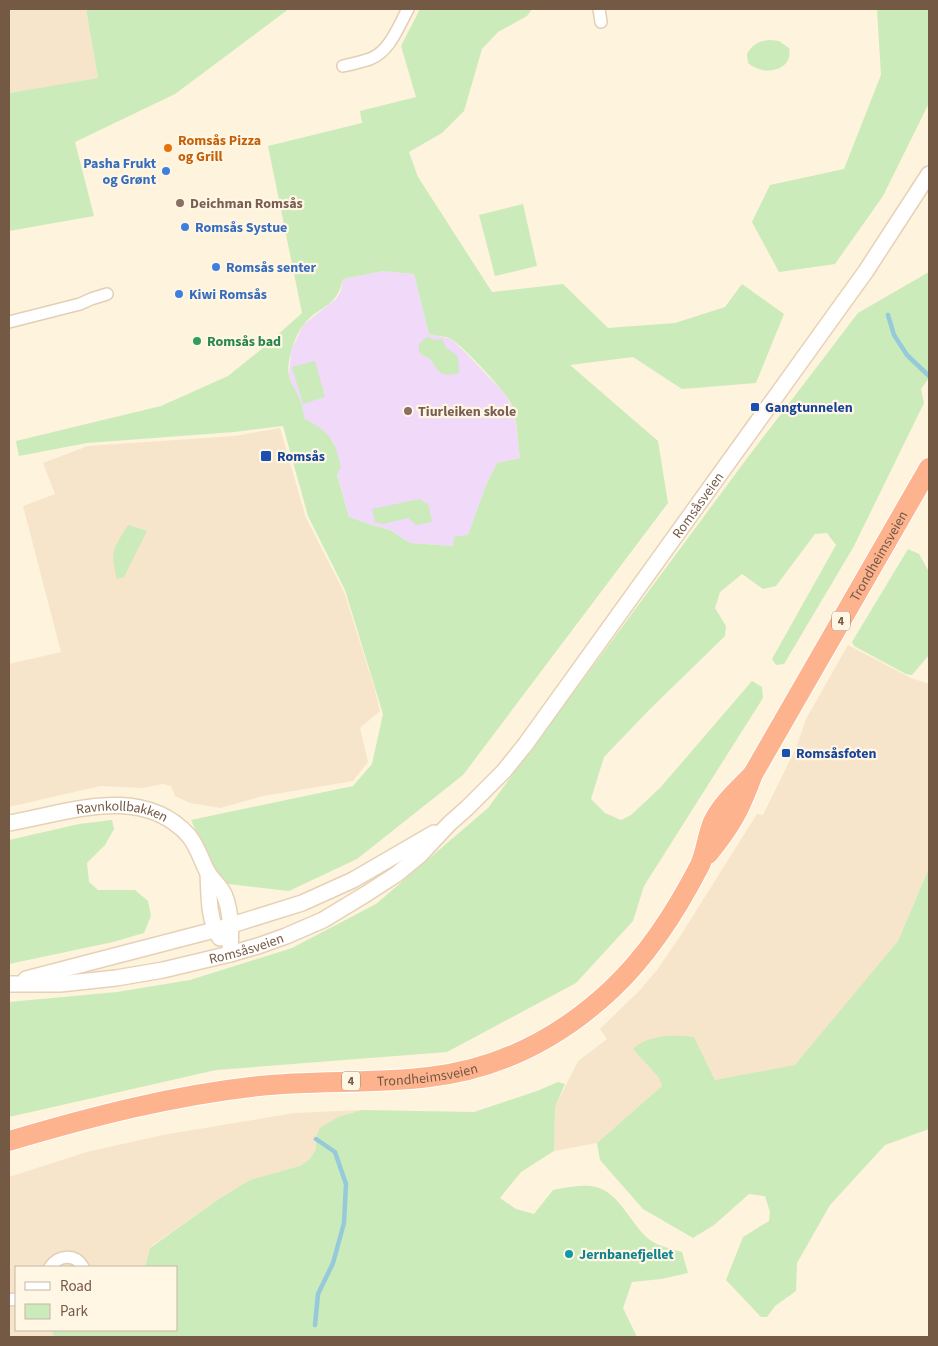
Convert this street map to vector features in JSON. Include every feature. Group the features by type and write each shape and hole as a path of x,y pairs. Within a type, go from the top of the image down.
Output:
{"highway":[{"name":"Trondheimsveien","path":"9,1141 139,1107 225,1090 304,1082 427,1078 463,1071 512,1055 545,1040 563,1029 614,987 654,941 701,862 727,832 753,774 929,468"}],"street":[{"path":"343,66 370,59 381,52 389,43 408,9"},
{"path":"599,9 601,22"},
{"name":"Romsåsveien","path":"9,984 60,984 116,978 163,970 230,954 286,936 323,920 397,874 420,856 449,824 504,771 530,738 866,271 929,174"},
{"path":"9,322 80,304 108,294"},
{"name":"Ravnkollbakken","path":"9,823 114,804 140,808 164,816 182,829 195,845 208,872 224,894 232,926 230,954"},
{"name":"Romsåsveien","path":"9,984 275,913 328,892 383,864 449,824"},
{"name":"Ravnkollbakken","path":"208,872 209,897 215,930 230,954"},
{"path":"51,1266 56,1260 66,1257 79,1261 82,1266"}],"shaded area":[{"path":"9,9 86,9 98,78 9,93"},
{"name":"Tiurleiken skole","path":"383,271 414,274 429,334 451,339 467,354 504,393 512,406 515,416 520,458 497,463 486,485 468,535 454,546 410,543 390,530 349,517 337,473 334,443 325,432 305,419 289,376 291,351 303,325 336,299 341,291 343,279"},
{"path":"280,428 306,518 344,592 374,687 380,711 360,728 368,762 353,781 263,796 220,808 190,803 175,796 171,786 163,784 142,788 100,786 9,807 9,664 61,652 23,506 55,494 43,463 88,446 235,436"},
{"path":"848,645 911,678 929,684 929,868 898,941 795,1066 715,1080 694,1037 633,1049 659,1078 662,1086 597,1143 554,1151 555,1107 578,1061 607,1039 600,1029 641,989 657,970 757,814 763,815 796,748 806,719"},
{"path":"362,1110 338,1117 316,1137 316,1149 310,1159 300,1166 276,1174 216,1201 150,1247 145,1266 15,1266 15,1331 52,1331 54,1337 9,1337 9,1177 87,1152 163,1135 295,1113"}],"green space":[{"path":"86,9 287,9 175,94 75,142 94,216 9,231 9,93 98,78"},
{"path":"420,9 532,9 527,16 498,32 482,49 464,111 442,133 409,152 418,177 492,292 563,284 608,328 675,323 725,307 742,284 784,314 756,383 682,389 633,357 570,365 658,441 668,503 463,775 357,859 289,891 220,883 191,820 353,786 372,764 383,714 345,590 308,516 283,426 234,432 87,443 19,456 16,441 161,406 228,376 302,313 268,146 362,123 360,111 416,97 401,46","holes":["383,271 414,274 429,334 451,339 474,360 508,399 514,410 516,423 520,458 497,463 486,485 468,535 454,537 453,546 410,543 390,530 349,517 337,474 341,467 334,443 320,428 305,419 300,399 291,383 288,370 290,356 304,324 337,296 343,279"]},
{"path":"877,9 929,9 929,103 883,196 835,264 779,272 752,222 770,185 844,169 881,75"},
{"path":"770,40 779,41 789,48 787,62 782,67 769,70 761,70 748,63 747,54 754,45"},
{"path":"523,204 537,266 495,276 479,215"},
{"path":"929,272 929,378 921,389 924,403 854,546 784,664 776,665 772,659 836,545 827,533 815,534 776,586 763,589 742,574 720,592 715,608 726,626 725,636 604,757 591,799 605,813 621,820 631,815 660,788 752,681 762,687 763,698 644,886 633,921 576,983 447,1052 216,1070 9,1117 9,1002 117,992 190,980 292,948 376,904 488,808 748,457 858,313"},
{"path":"429,337 434,340 443,340 446,348 458,356 459,373 448,375 442,373 430,359 421,354 419,346"},
{"path":"315,361 325,397 303,404 292,367"},
{"path":"420,499 426,504 428,503 432,522 416,525 408,518 383,524 375,522 372,509"},
{"path":"128,525 147,531 124,577 117,579 113,556 114,550"},
{"path":"908,549 919,554 929,572 929,655 912,675 906,674 854,646 852,642"},
{"path":"112,820 114,829 105,845 87,863 89,882 98,890 135,890 148,901 151,916 144,933 113,942 9,964 9,840 79,824"},
{"path":"929,868 929,1129 885,1145 830,1205 797,1263 796,1291 775,1306 767,1317 761,1317 726,1280 743,1237 769,1221 770,1212 765,1196 749,1194 714,1225 693,1238 643,1209 600,1160 597,1143 662,1086 659,1078 633,1049 646,1041 670,1036 694,1037 715,1080 795,1065 898,941"},
{"path":"558,1082 565,1084 555,1107 554,1151 521,1172 500,1198 516,1209 534,1214 553,1190 578,1186 596,1187 612,1196 649,1240 682,1252 688,1273 661,1279 632,1282 623,1308 637,1337 54,1337 52,1331 178,1331 178,1266 145,1266 150,1248 216,1201 250,1180 300,1166 310,1159 316,1149 316,1137 320,1128 338,1117 362,1110 474,1112"}],"waterway":[{"path":"888,315 894,335 907,355 929,376"},
{"path":"315,1325 318,1294 333,1263 344,1223 346,1184 335,1152 316,1139"}],"place":[{"name":"Romsås Pizza og Grill","path":"168,148"},
{"name":"Pasha Frukt og Grønt","path":"166,171"},
{"name":"Deichman Romsås","path":"180,203"},
{"name":"Romsås Systue","path":"185,227"},
{"name":"Romsås senter","path":"216,267"},
{"name":"Kiwi Romsås","path":"179,294"},
{"name":"Romsås bad","path":"197,341"},
{"name":"Gangtunnelen","path":"755,407"},
{"name":"Tiurleiken skole","path":"408,411"},
{"name":"Romsås","path":"266,456"},
{"name":"Romsåsfoten","path":"786,753"},
{"name":"Jernbanefjellet","path":"569,1254"}]}
